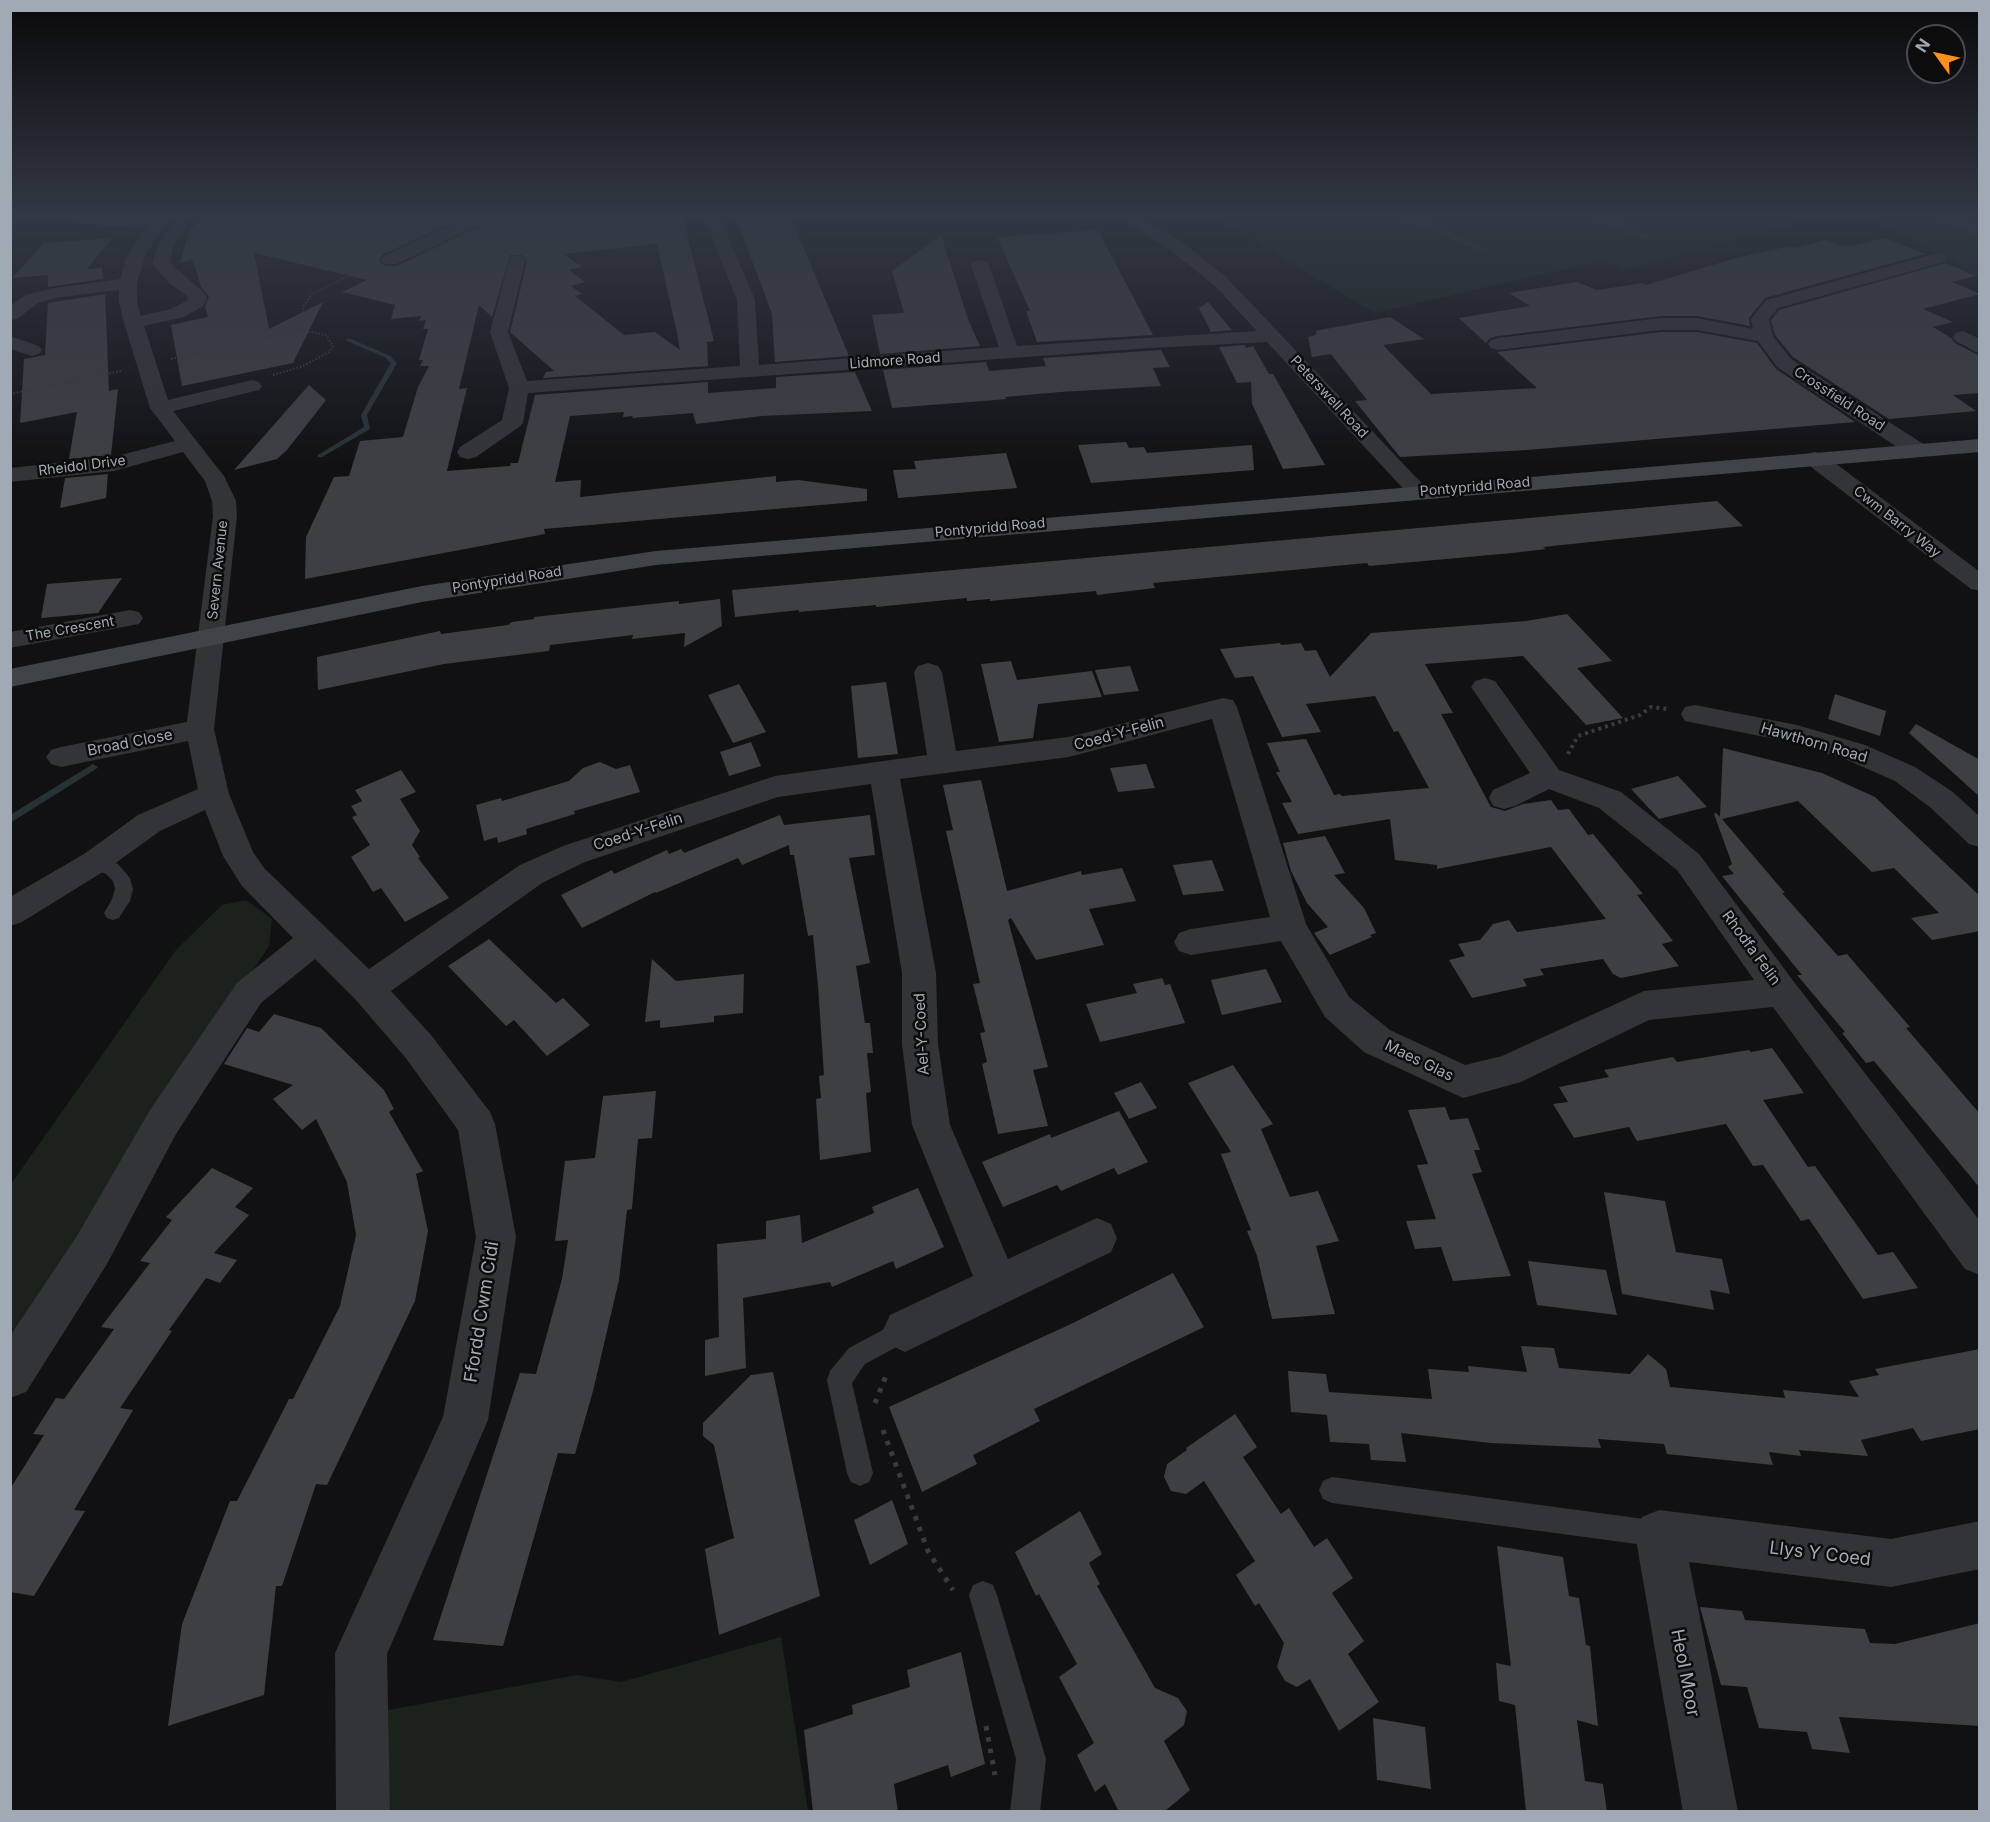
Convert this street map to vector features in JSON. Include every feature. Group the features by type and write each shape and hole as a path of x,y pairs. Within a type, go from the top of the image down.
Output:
{"main road":[{"name":"Pontypridd Road","path":"10,678 445,590 657,558 1980,445"}],"street":[{"path":"10,315 31,300"},
{"name":"Severn Avenue","path":"128,300 160,408 216,481 224,501 225,516 211,637"},
{"path":"134,323 177,313 196,303 197,300"},
{"path":"468,452 512,423 519,388 499,332 507,300"},
{"path":"746,300 750,372"},
{"path":"992,300 1010,352"},
{"name":"Peterswell Road","path":"1238,300 1419,492"},
{"path":"1498,344 1661,324 1697,324 1764,337 1760,319 1772,304 1786,300"},
{"name":"Lidmore Road","path":"519,388 1010,352 1272,336"},
{"name":"Crossfield Road","path":"1764,337 1784,363 1917,450"},
{"path":"1963,337 1980,348"},
{"path":"10,342 32,350"},
{"path":"160,408 252,386"},
{"name":"Rheidol Drive","path":"10,475 114,464 188,444"},
{"name":"Cwm Barry Way","path":"1815,459 1980,584"},
{"name":"The Crescent","path":"10,640 130,618"},
{"name":"Ffordd Cwm Cidi","path":"211,637 200,729 214,794 239,856 253,877 314,940 367,989 418,1046 476,1124 496,1237 465,1420 361,1653 363,1812"},
{"path":"928,672 943,763"},
{"path":"1485,687 1548,777 1504,798"},
{"name":"Coed-Y-Felin","path":"367,989 531,874 574,854 776,787 1069,747 1223,707"},
{"name":"Maes Glas","path":"1223,707 1290,927 1337,1007 1377,1041 1463,1083 1508,1071 1644,1005 1782,992"},
{"name":"Hawthorn Road","path":"1695,714 1787,732 1855,752 1905,774 1942,800 1980,836"},
{"name":"Broad Close","path":"61,757 200,729"},
{"name":"Ael-Y-Coed","path":"884,771 919,973 920,1044 931,1125 998,1286"},
{"name":"Rhodfa Felin","path":"1548,777 1610,800 1688,862 1782,992 1980,1255"},
{"path":"10,913 95,862 150,823 214,794"},
{"path":"1191,942 1290,927"},
{"path":"10,1376 92,1250 163,1122 249,993 314,940"},
{"path":"905,1330 1097,1238"},
{"name":"Llys Y Coed","path":"1659,1534 1891,1563 1980,1545"},
{"name":"Heol Moor","path":"1659,1534 1711,1812"}],"lane":[{"path":"95,862 112,869 121,878 124,889 121,902 113,913"},
{"path":"860,1473 839,1380 857,1356 905,1330"},
{"path":"1332,1490 1659,1534"},
{"path":"972,1597 1031,1759 1025,1812"}],"path":[{"path":"299,330 304,305 308,300"},
{"path":"176,358 299,330 326,335 333,346 329,352 316,360 261,379 252,386"},
{"path":"10,394 111,373"},
{"path":"1548,777 1567,758 1570,747 1578,736 1625,721 1640,715 1651,707 1695,714"},
{"path":"878,1415 874,1404 905,1330"},
{"path":"882,1425 928,1551 972,1597"},
{"path":"984,1715 996,1786"}],"shaded area":[{"path":"1353,300 1431,300 1375,313"},
{"path":"246,900 272,919 269,946 11,1339 11,1184 176,950 222,905"},
{"path":"781,1637 808,1811 388,1811 383,1711 577,1675 621,1682"}],"building":[{"path":"67,300 105,300 109,391 118,389 111,455 69,459 77,412 20,423 24,359 45,355 48,303"},
{"path":"207,300 263,300 269,329 323,302 293,363 182,386 171,325 208,317 205,306"},
{"path":"375,300 497,300 492,317 479,305 459,389 467,388 447,471 510,466 511,463 518,463 535,395 708,382 708,393 776,388 776,377 855,372 872,411 762,416 696,424 693,413 632,418 633,416 623,417 624,412 570,416 555,482 581,480 580,497 776,476 776,482 798,480 867,489 867,501 544,529 545,534 305,579 306,537 334,477 349,476 360,441 403,437 418,387 429,366 420,366 423,360 419,360 428,329 423,329 426,320 419,321 421,316 391,319 395,305"},
{"path":"518,300 580,300 624,335 655,332 680,350 670,300 704,300 714,341 707,342 708,366 543,378 546,372 554,371 510,332"},
{"path":"767,300 826,300 849,356 775,362 772,314"},
{"path":"900,300 962,300 980,346 880,354 872,315 904,313"},
{"path":"1025,300 1135,300 1153,335 1037,342 1026,311 1030,311"},
{"path":"1520,300 1763,300 1749,318 1750,326 1697,316 1661,316 1498,336 1490,338 1486,343 1459,318 1530,306"},
{"path":"1814,300 1957,300 1923,309 1953,322 1933,327 1955,343 1980,356 1980,393 1953,395 1976,411 1889,419 1793,357 1775,335 1771,320 1779,310"},
{"path":"1208,302 1232,330 1211,332 1199,308"},
{"path":"1390,317 1424,339 1383,345 1431,394 1537,388 1497,352 1661,332 1697,332 1757,343 1776,369 1855,422 1527,450 1400,457 1355,401 1367,400 1331,354 1312,357 1308,337 1315,335 1317,333 1315,331"},
{"path":"1245,345 1246,348 1253,346 1269,374 1273,374 1325,465 1283,469 1252,404 1251,382 1237,383 1219,347"},
{"path":"1161,350 1170,367 1153,368 1161,386 1060,392 1005,397 1006,399 892,408 883,370 986,362 989,371 1046,366 1043,358"},
{"path":"309,385 326,400 287,450 277,459 234,470"},
{"path":"1126,442 1129,448 1144,447 1147,453 1252,445 1254,470 1091,483 1078,445"},
{"path":"1006,453 1017,488 898,498 893,470 916,469 914,461"},
{"path":"108,474 106,498 60,508 65,478"},
{"path":"1717,501 1743,526 1543,547 1546,549 1512,553 1369,566 1367,563 1153,583 1155,588 1097,595 1096,591 990,601 990,599 967,601 967,598 735,617 732,590"},
{"path":"122,578 98,613 41,618 47,584"},
{"path":"720,599 722,626 684,647 685,633 632,639 633,635 550,645 549,651 444,664 318,690 317,657 440,631 441,634 508,625 512,622 534,619 534,617 679,601 679,604"},
{"path":"1567,614 1612,661 1577,668 1623,718 1586,725 1523,656 1425,664 1453,713 1441,714 1491,807 1505,811 1523,804 1551,800 1558,810 1569,809 1588,835 1593,834 1643,894 1637,895 1673,941 1662,944 1679,966 1621,978 1613,974 1603,959 1540,969 1544,975 1523,979 1527,986 1472,998 1449,960 1465,956 1458,944 1480,940 1493,924 1509,920 1517,932 1606,919 1551,847 1437,869 1437,865 1395,860 1390,819 1298,834 1282,803 1292,802 1276,772 1280,772 1267,743 1306,739 1334,795 1429,788 1398,731 1394,732 1375,696 1306,704 1321,732 1282,737 1253,676 1235,678 1220,649 1301,643 1305,651 1316,650 1330,677 1371,633 1526,621"},
{"path":"1011,661 1017,680 1092,671 1102,697 1038,704 1033,738 999,742 981,664"},
{"path":"1130,666 1139,691 1104,695 1095,670"},
{"path":"886,682 898,754 858,758 851,686"},
{"path":"739,684 766,732 733,743 708,695"},
{"path":"1835,694 1886,711 1880,736 1828,719"},
{"path":"1916,724 1980,760 1980,797 1909,733"},
{"path":"751,742 761,766 729,776 720,752"},
{"path":"1723,748 1822,773 1875,797 1980,896 1980,931 1932,940 1911,918 1939,913 1894,868 1872,872 1798,801 1722,819 1785,893 1782,893 1838,956 1847,954 1910,1027 1906,1028 1980,1114 1980,1188 1874,1061 1866,1063 1842,1033 1845,1032 1797,975 1802,975 1722,876 1734,874 1728,867 1732,864 1714,814 1720,817"},
{"path":"600,762 616,769 630,765 640,792 574,811 575,814 526,829 527,834 498,843 497,837 484,841 476,805 501,798 502,801 569,781 583,768"},
{"path":"1146,764 1155,788 1118,792 1110,768"},
{"path":"401,770 416,792 400,799 420,831 412,845 420,857 418,858 449,898 405,922 381,888 373,892 351,857 370,845 352,817 357,815 351,806 362,801 355,790"},
{"path":"1678,776 1707,807 1659,819 1631,789"},
{"path":"981,780 1007,891 1081,871 1082,875 1122,868 1136,901 1089,909 1104,945 1036,960 1011,918 1008,920 1048,1067 1033,1070 1048,1126 998,1134 982,1064 987,1062 980,1033 985,1032 973,984 980,983 946,831 953,830 943,785"},
{"path":"780,815 784,825 870,815 875,855 849,858 870,963 856,966 865,1023 870,1023 873,1053 867,1053 871,1092 866,1093 871,1152 820,1160 816,1099 821,1098 819,1076 824,1075 813,935 808,936 794,855 790,855 789,845 742,865 738,858 655,892 582,928 561,895 612,870 614,874 667,850 669,854 681,849 684,853"},
{"path":"1325,836 1345,873 1334,875 1364,908 1376,933 1370,935 1372,937 1330,955 1314,933 1328,927 1307,903 1291,871 1283,843"},
{"path":"1212,860 1224,891 1183,895 1173,865"},
{"path":"489,939 556,1003 563,998 590,1025 547,1056 514,1020 506,1026 448,966"},
{"path":"652,959 676,981 744,974 743,1013 714,1016 714,1022 660,1028 660,1020 645,1022"},
{"path":"1266,969 1282,1002 1222,1015 1211,980"},
{"path":"1162,978 1165,985 1170,984 1185,1023 1100,1042 1086,1004 1137,993 1133,984"},
{"path":"274,1014 321,1028 384,1090 394,1109 389,1112 423,1171 416,1174 428,1231 415,1301 327,1485 316,1484 282,1586 276,1586 264,1695 168,1726 182,1624 230,1501 237,1501 289,1399 293,1399 340,1306 356,1235 347,1182 316,1119 302,1130 273,1099 293,1085 224,1064 247,1028 259,1032"},
{"path":"1772,1048 1804,1093 1763,1100 1808,1167 1815,1166 1878,1255 1893,1252 1918,1288 1863,1299 1809,1219 1801,1221 1763,1165 1753,1166 1726,1124 1637,1141 1629,1127 1574,1138 1553,1104 1568,1102 1559,1087 1609,1077 1604,1070 1673,1057 1677,1062"},
{"path":"1233,1065 1273,1124 1261,1129 1290,1197 1318,1191 1339,1241 1316,1246 1335,1314 1272,1319 1257,1256 1247,1231 1251,1230 1221,1154 1231,1152 1188,1083"},
{"path":"1141,1082 1157,1108 1129,1119 1114,1093"},
{"path":"656,1091 652,1138 638,1139 632,1209 627,1210 619,1280 593,1391 575,1454 558,1453 503,1646 433,1640 520,1373 536,1374 562,1279 568,1240 555,1241 565,1161 595,1158 603,1096"},
{"path":"1445,1107 1450,1120 1468,1118 1480,1150 1474,1150 1482,1172 1472,1174 1511,1276 1453,1281 1441,1247 1415,1249 1406,1221 1436,1219 1417,1165 1428,1164 1408,1110"},
{"path":"1119,1111 1148,1162 1118,1175 1114,1168 1061,1191 1057,1185 1003,1207 982,1162 1050,1134 1051,1138"},
{"path":"212,1168 253,1188 235,1207 249,1215 214,1253 237,1260 220,1283 206,1278 169,1330 172,1331 120,1408 133,1410 74,1510 85,1511 34,1596 10,1592 10,1489 44,1435 33,1434 56,1398 64,1399 114,1329 101,1327 150,1263 140,1261 172,1220 166,1217"},
{"path":"918,1188 944,1247 896,1269 893,1261 832,1287 830,1282 743,1298 746,1368 705,1376 705,1340 719,1337 717,1244 766,1239 766,1221 800,1215 802,1243 874,1213 872,1207"},
{"path":"1604,1192 1665,1201 1676,1252 1722,1259 1730,1294 1710,1290 1714,1310 1622,1294"},
{"path":"1528,1261 1606,1270 1617,1315 1537,1305"},
{"path":"1173,1273 1204,1327 1034,1409 1040,1421 973,1455 977,1464 922,1492 889,1407 1071,1324"},
{"path":"1521,1346 1554,1348 1559,1368 1630,1374 1648,1354 1666,1369 1670,1387 1785,1398 1783,1390 1859,1397 1849,1381 1879,1375 1875,1369 1980,1349 1980,1429 1921,1441 1913,1428 1861,1440 1868,1456 1799,1450 1801,1456 1769,1452 1773,1465 1667,1454 1664,1444 1598,1439 1601,1448 1491,1443 1401,1433 1406,1462 1371,1460 1369,1444 1330,1442 1327,1415 1291,1412 1288,1371 1326,1374 1329,1392 1432,1399 1428,1369 1469,1372 1468,1366 1527,1372"},
{"path":"773,1372 820,1596 719,1635 705,1549 734,1538 714,1445 703,1436 703,1423 751,1375"},
{"path":"1235,1414 1257,1447 1243,1457 1281,1514 1289,1508 1314,1547 1327,1538 1353,1578 1332,1593 1364,1641 1348,1654 1379,1702 1339,1731 1310,1679 1297,1687 1285,1681 1277,1667 1284,1643 1259,1603 1255,1606 1236,1575 1255,1561 1204,1481 1186,1494 1171,1491 1164,1477 1167,1464"},
{"path":"892,1500 908,1544 870,1565 854,1520"},
{"path":"1080,1511 1102,1554 1089,1563 1100,1584 1097,1586 1155,1688 1178,1698 1187,1711 1184,1725 1164,1741 1190,1790 1164,1812 1119,1812 1105,1784 1095,1792 1077,1755 1094,1743 1059,1677 1077,1664 1039,1594 1036,1596 1015,1552"},
{"path":"1497,1546 1563,1557 1569,1596 1579,1598 1586,1645 1590,1646 1598,1726 1577,1720 1585,1781 1603,1784 1607,1812 1526,1812 1515,1705 1499,1701 1496,1663 1511,1666"},
{"path":"1700,1607 1742,1611 1745,1620 1865,1629 1870,1643 1895,1644 1980,1623 1980,1726 1839,1717 1850,1753 1812,1749 1807,1732 1759,1728 1747,1687 1721,1685"},
{"path":"961,1652 985,1764 951,1777 948,1765 894,1784 898,1812 813,1812 804,1730 853,1714 852,1705 910,1687 907,1670"},
{"path":"1373,1718 1425,1727 1431,1789 1377,1780"}],"waterway":[{"path":"320,456 368,428 364,415 394,363 388,357 349,340"},
{"path":"10,820 93,767"}]}
